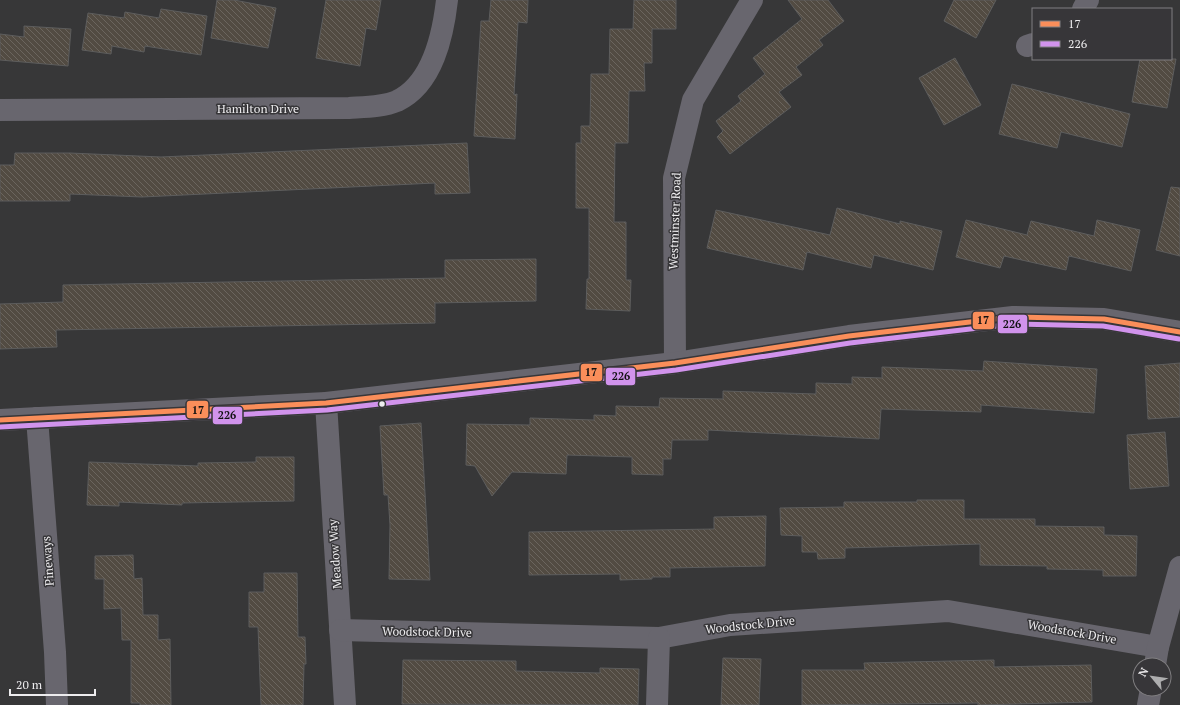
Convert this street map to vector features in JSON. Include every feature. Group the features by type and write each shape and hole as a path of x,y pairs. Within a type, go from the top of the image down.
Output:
{"street":[{"name":"Hamilton Drive","path":"0,110 348,108 381,105 397,101 410,92 430,66 444,31 448,0"},
{"name":"Westminster Road","path":"675,363 674,178 693,100 752,0"},
{"path":"0,420 326,403 675,363 849,336 1013,317 1104,319 1180,332"},
{"name":"Meadow Way","path":"326,403 345,705"},
{"name":"Pineways","path":"37,418 55,652 57,705"},
{"path":"1157,656 1180,567"},
{"name":"Woodstock Drive","path":"340,630 659,638 730,625 948,611 1157,656"},
{"path":"657,705 659,638"}],"building":[{"path":"217,0 234,0 276,8 268,48 211,38"},
{"path":"326,0 381,0 376,30 366,28 360,66 316,58"},
{"path":"491,0 528,0 527,23 518,22 514,95 517,94 515,139 474,136 481,21 489,21"},
{"path":"634,0 676,0 676,29 652,29 652,63 644,63 645,91 629,91 628,143 615,143 614,222 626,222 626,280 631,280 630,311 586,309 587,279 589,279 589,208 576,208 576,143 581,143 581,126 590,126 591,74 609,74 610,29 633,29"},
{"path":"788,0 828,0 844,21 819,40 823,45 796,67 802,75 779,92 791,107 730,154 717,137 723,131 716,121 741,101 738,96 765,74 753,58 802,19"},
{"path":"954,0 996,0 976,38 944,21"},
{"path":"161,9 207,16 201,55 145,46 144,52 112,46 111,54 82,50 88,13 124,18 125,12 159,18"},
{"path":"24,26 71,29 68,66 0,60 0,34 24,37"},
{"path":"955,58 981,105 944,125 919,78"},
{"path":"1176,59 1167,108 1132,102 1140,60"},
{"path":"1012,84 1130,114 1122,147 1061,132 1057,148 999,134"},
{"path":"467,143 470,193 435,194 435,183 142,197 70,194 70,201 0,201 0,165 14,165 15,153 70,153 161,157"},
{"path":"1171,187 1180,188 1180,256 1156,250"},
{"path":"837,208 900,224 900,221 942,231 933,270 874,255 871,268 807,252 803,270 707,248 716,210 830,235"},
{"path":"966,220 1027,235 1031,221 1094,236 1097,220 1140,230 1131,271 1069,256 1066,270 1004,256 1000,268 956,257"},
{"path":"536,259 536,301 435,303 435,323 56,330 57,347 0,349 0,304 63,302 63,285 445,278 445,260"},
{"path":"984,361 1097,369 1094,413 981,405 981,412 881,409 879,439 708,430 708,440 672,440 671,459 663,459 663,475 632,474 632,457 567,455 566,474 512,472 492,496 475,466 466,465 467,424 530,425 530,418 594,420 594,415 616,416 616,406 659,407 660,398 723,399 723,391 816,394 816,383 852,384 852,377 882,378 882,367 983,371"},
{"path":"1180,363 1180,417 1148,419 1145,366"},
{"path":"421,423 430,580 389,579 390,525 388,495 384,495 380,426"},
{"path":"1165,432 1169,486 1130,489 1127,435"},
{"path":"256,457 294,457 294,501 182,503 182,505 119,502 119,506 87,505 89,462 198,466 198,463 256,462"},
{"path":"917,500 964,500 964,519 1035,519 1035,526 1104,527 1104,535 1137,536 1136,576 1103,576 1103,570 1047,569 1047,566 980,565 980,544 845,548 845,558 818,559 817,552 802,552 802,536 781,535 780,508 844,507 844,502 917,502"},
{"path":"766,516 765,566 670,568 670,577 652,577 652,579 620,580 620,574 529,575 529,532 714,529 714,517"},
{"path":"133,555 134,579 142,578 143,615 158,615 158,640 170,639 171,705 140,705 140,703 131,703 131,640 122,640 121,608 104,609 104,579 95,579 95,556"},
{"path":"264,573 297,573 298,637 305,637 306,664 304,664 303,705 261,705 258,627 249,627 249,592 264,592"},
{"path":"723,658 761,659 759,705 721,705"},
{"path":"403,660 516,661 516,671 600,673 600,668 639,669 638,705 402,704"},
{"path":"994,660 994,667 1091,665 1092,702 978,705 978,703 802,705 802,670 865,670 864,663"}],"transit line":[{"name":"17","path":"0,420 326,403 675,363 849,336 1013,317 1104,319 1180,332"},
{"name":"226","path":"0,427 327,410 676,370 850,343 1013,324 1103,326 1179,339"}]}
